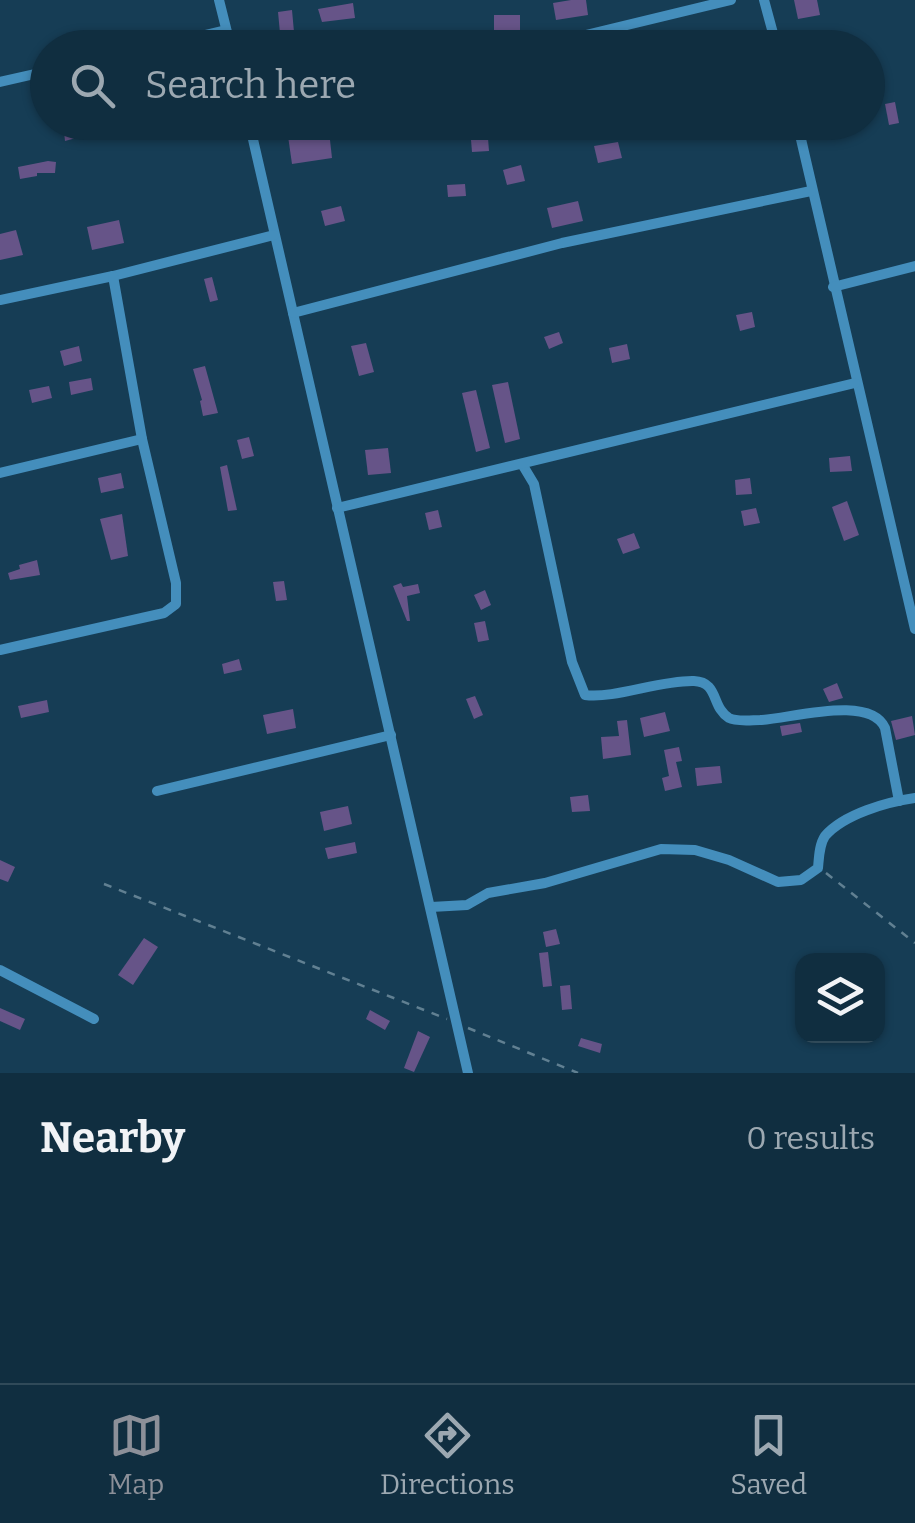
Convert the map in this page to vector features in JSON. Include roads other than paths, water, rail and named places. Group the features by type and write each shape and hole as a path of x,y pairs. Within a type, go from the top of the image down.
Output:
{"street":[{"path":"220,0 226,30"},
{"path":"606,30 730,0"},
{"path":"764,0 773,30"},
{"path":"0,82 30,75"},
{"path":"253,140 468,1073"},
{"path":"801,140 915,628"},
{"path":"293,314 562,243 811,191"},
{"path":"0,300 274,235"},
{"path":"833,287 915,266"},
{"path":"0,650 164,614 176,604 176,583 142,439 113,276"},
{"path":"337,508 855,383"},
{"path":"0,473 142,439"},
{"path":"522,464 534,484 572,662 585,695 703,682 724,712 735,720 844,709 873,714 885,728 899,801"},
{"path":"157,791 390,735"},
{"path":"431,908 467,904 488,893 545,882 662,849 695,850 730,860 778,882 801,880 812,876 818,868 826,836 868,808 915,798"},
{"path":"0,970 94,1018"}]}
